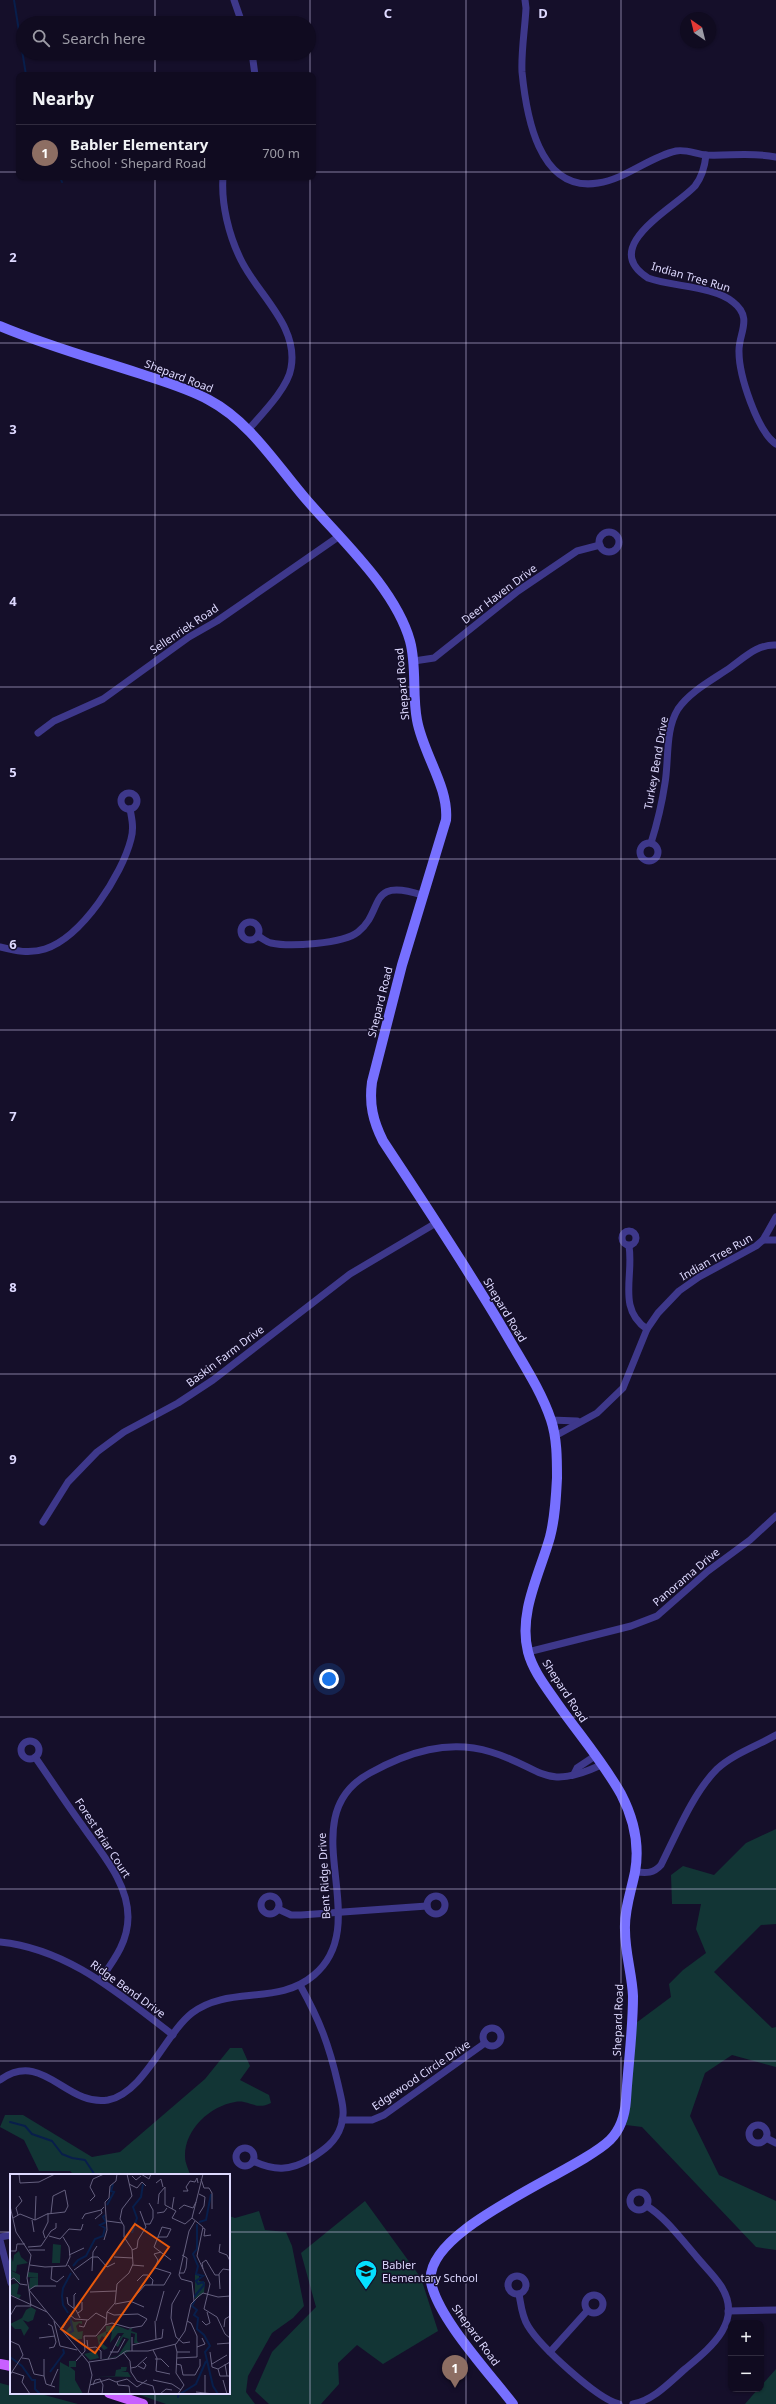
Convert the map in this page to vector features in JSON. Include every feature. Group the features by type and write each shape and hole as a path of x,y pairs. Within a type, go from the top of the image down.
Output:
{"main road":[{"path":"0,2364 10,2366"},
{"path":"112,2394 143,2404"}],"street":[{"path":"234,0 240,16"},
{"path":"525,0 526,8 522,71 530,125 536,144 558,172 580,183 597,183 678,151 706,154 748,153 776,157"},
{"path":"253,60 254,72"},
{"name":"Indian Tree Run","path":"706,154 704,169 695,186 640,233 633,247 632,260 640,273 648,278 712,292 736,304 744,318 745,329 738,350 740,366 762,428 776,444"},
{"path":"223,180 225,209 231,235 241,261 284,327 292,353 291,370 282,387 248,430"},
{"name":"Shepard Road","path":"0,326 192,392 223,408 248,430 369,572 394,606 410,641 414,661 417,722 428,757 444,793 447,811 446,820 422,895 372,1082 370,1100 375,1124 383,1141 524,1364 551,1420 555,1436 556,1503 551,1533 530,1598 526,1636 528,1652 540,1678 620,1792 633,1824 637,1843 625,1928 631,1973 632,2011 626,2108 619,2129 602,2146 536,2184 454,2238 436,2256 432,2268 431,2279 433,2288 445,2314 513,2404"},
{"name":"Sellenriek Road","path":"38,733 54,721 103,699 189,637 217,621 338,537"},
{"name":"Deer Haven Drive","path":"414,661 434,658 518,591 577,551 600,545"},
{"name":"Turkey Bend Drive","path":"651,843 665,783 669,744 675,715 679,708 688,698 757,649 767,644 776,645"},
{"path":"0,947 25,952 51,946 67,937 102,901 126,855 132,838 130,809"},
{"path":"258,936 270,943 280,944 313,943 350,936 365,925 376,902 388,892 400,890 422,895"},
{"name":"Indian Tree Run","path":"555,1436 578,1422 597,1413 623,1388 647,1329 658,1313 679,1291 699,1277 751,1250 764,1240 776,1217"},
{"name":"Baskin Farm Drive","path":"43,1522 68,1482 97,1452 124,1432 198,1391 350,1274 436,1223"},
{"path":"764,1240 776,1240"},
{"path":"629,1246 632,1262 630,1311 638,1323 647,1329"},
{"name":"Indian Tree Run","path":"551,1420 578,1422"},
{"name":"Panorama Drive","path":"528,1652 631,1626 657,1616 708,1571 750,1540 776,1516"},
{"path":"634,1872 648,1873 656,1870 661,1865 697,1798 717,1769 739,1754 776,1735"},
{"name":"Bent Ridge Drive","path":"0,2080 12,2073 30,2071 53,2078 76,2095 85,2099 110,2099 128,2091 191,2014 207,2004 218,2000 286,1991 300,1985 316,1974 327,1961 337,1934 338,1913 332,1827 341,1798 354,1783 369,1773 413,1753 448,1746 492,1752 536,1773 551,1777 566,1777 574,1774 581,1774 601,1765"},
{"path":"574,1774 577,1768 594,1756"},
{"name":"Forest Briar Court","path":"35,1757 113,1871 124,1893 128,1917 124,1942 118,1956 100,1980"},
{"path":"278,1909 291,1915 427,1906"},
{"name":"Ridge Bend Drive","path":"0,1942 26,1946 76,1965 100,1980 173,2035"},
{"path":"253,2161 267,2168 277,2169 301,2164 330,2145 335,2138 342,2120 343,2106 329,2046 317,2016 300,1985"},
{"name":"Edgewood Circle Drive","path":"342,2120 372,2120 384,2115 485,2043"},
{"path":"766,2138 776,2143"},
{"path":"633,2404 653,2396 717,2341 726,2325 728,2310 725,2294 717,2281 663,2218 647,2206"},
{"path":"10,2235 0,2239 10,2279"},
{"path":"519,2294 525,2321 535,2337 599,2396 618,2404"},
{"path":"728,2310 776,2310"},
{"path":"550,2352 588,2311"}],"green space":[{"path":"776,1829 776,1924 761,1925 714,1972 772,2028 776,2027 776,2067 732,2055 705,2073 690,2116 719,2175 776,2201 776,2250 756,2247 642,2127 626,2125 636,2023 671,1997 669,1984 683,1970 706,1953 696,1929 701,1904 672,1904 671,1875 683,1866 714,1875 746,1843"},
{"path":"230,2048 242,2048 250,2066 240,2080 269,2095 271,2103 261,2106 244,2102 235,2102 216,2108 208,2114 194,2129 186,2147 185,2159 190,2174 73,2174 70,2171 39,2171 24,2140 0,2127 5,2115 23,2115 92,2157 120,2152 205,2079"},
{"name":"Babler Elementary School","path":"365,2201 421,2278 438,2331 383,2364 357,2345 338,2363 339,2384 321,2404 269,2404 255,2391 272,2352 316,2307 301,2253"},
{"path":"259,2211 265,2230 286,2232 292,2246 304,2306 293,2318 272,2333 248,2376 246,2392 255,2404 166,2404 137,2394 230,2394 230,2216 235,2218"},
{"path":"776,2369 776,2404 745,2404 755,2392 764,2392 764,2383"},
{"path":"0,2383 10,2386 10,2394 41,2394 78,2404 0,2404"}],"waterway":[{"path":"14,0 17,16"},
{"path":"24,60 26,72"},
{"path":"10,2122 25,2126 32,2134 52,2141 62,2154 72,2158 85,2160 94,2174"}],"place":[{"name":"Babler Elementary School","path":"366,2290"},
{"name":"Babler Elementary","path":"455,2388"}]}
